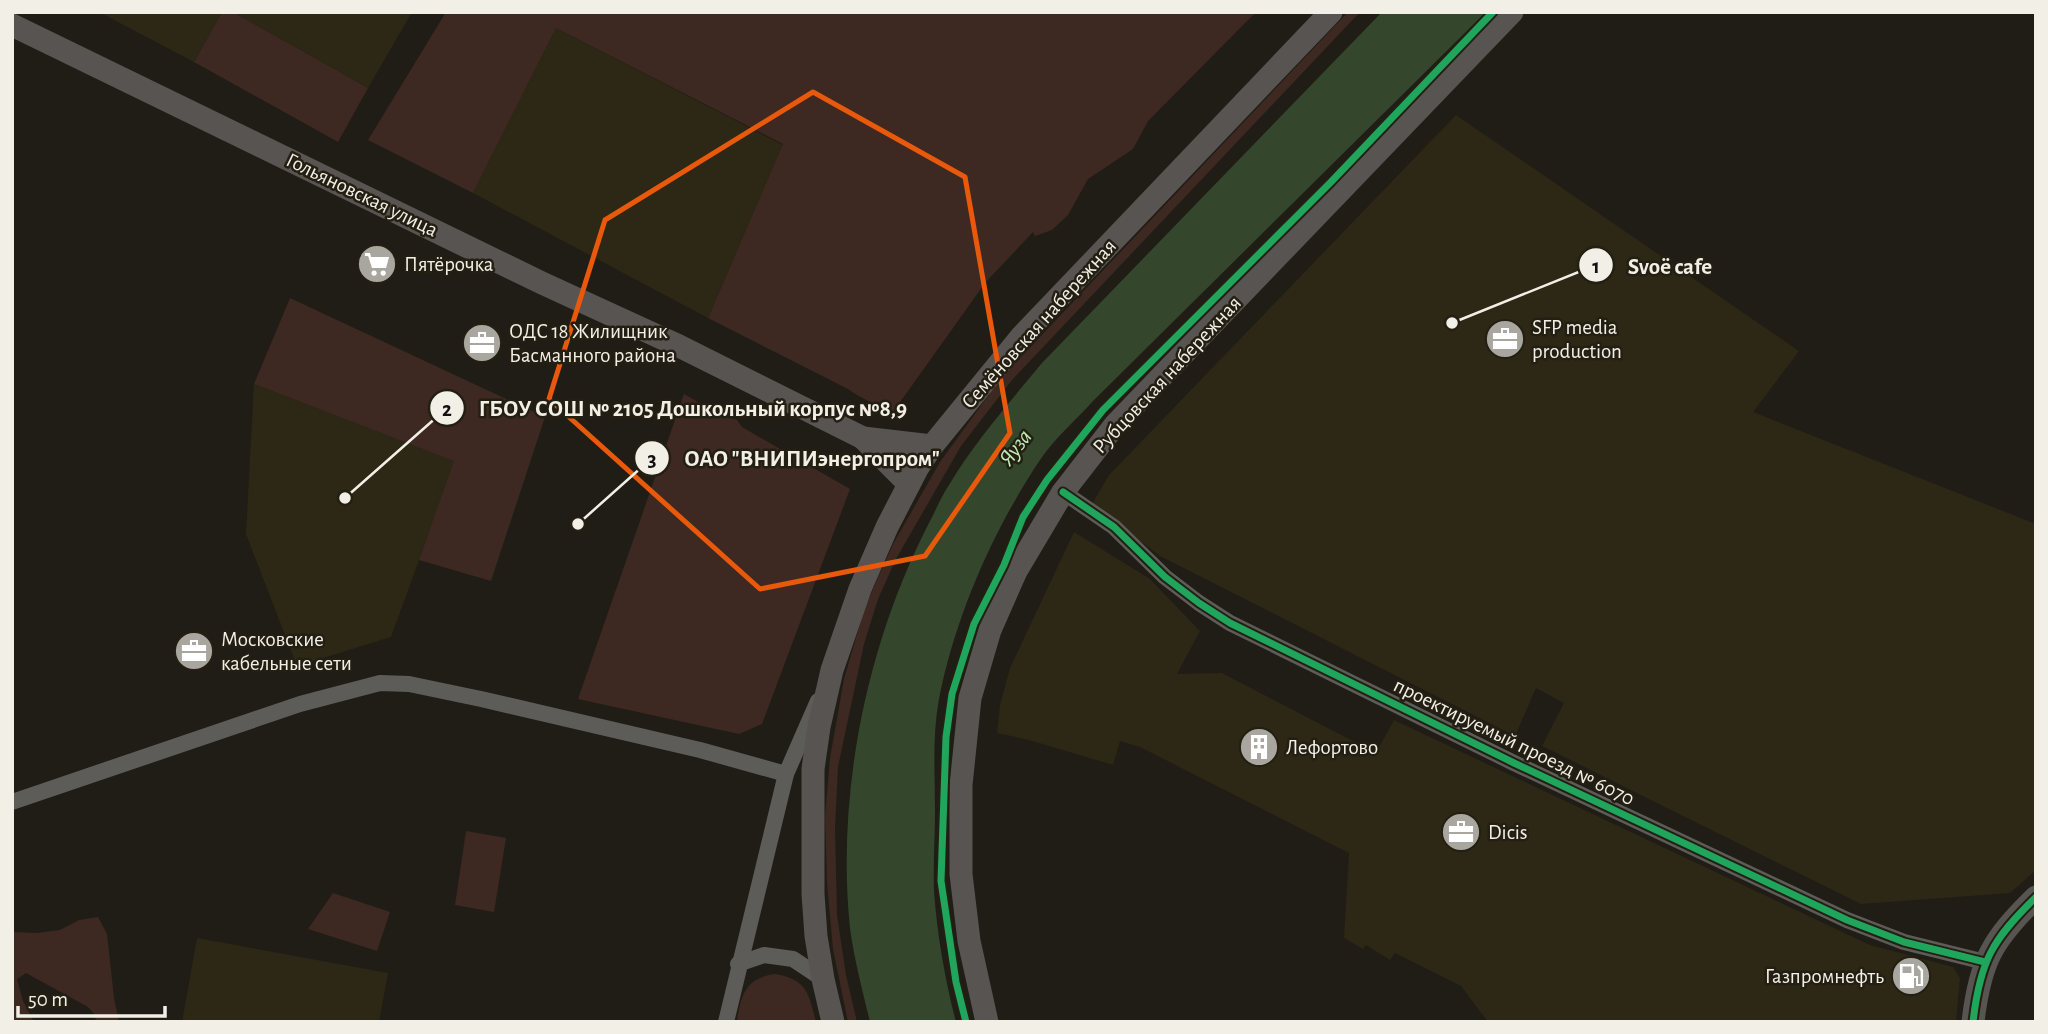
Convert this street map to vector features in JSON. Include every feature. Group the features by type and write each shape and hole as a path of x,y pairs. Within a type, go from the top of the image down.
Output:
{"main road":[{"name":"Семёновская набережная","path":"833,1022 816,936 813,894 813,769 832,670 872,561 909,484 932,446 1021,337 1331,12"},
{"name":"Рубцовская набережная","path":"987,1022 969,941 961,874 961,785 970,698 990,630 1016,571 1063,492 1115,425 1512,12"},
{"name":"Гольяновская улица","path":"12,24 542,283 679,346 863,438 909,484"},
{"name":"Гольяновская улица","path":"863,438 932,446"},
{"path":"1973,1022 1985,962 2006,928 2036,897"}],"street":[{"name":"проектируемый проезд № 6070","path":"1063,492 1114,527 1165,577 1230,623 1847,920 1904,942 1985,962"},
{"path":"726,1022 786,774 832,670"},
{"path":"12,803 300,705 380,683 409,684 481,699 700,750 786,774"},
{"path":"738,964 764,956 793,960 823,979"}],"highlighted area":[{"path":"813,92 965,177 1010,433 925,556 760,589 549,399 605,220"}],"shaded area":[{"path":"99,12 222,12 194,62"},
{"path":"222,12 233,12 368,88 338,142 194,62"},
{"path":"233,12 412,12 368,88"},
{"path":"446,12 1256,12 1148,121 1133,149 1088,179 1068,215 1052,230 1035,236 1033,232 985,283 893,412 708,318 783,144 556,28 473,193 368,140"},
{"path":"1348,12 1360,12 1012,380 961,446 896,559 878,599 864,644 838,767 835,828 837,915 846,975 857,1022 848,1022 833,949 827,883 825,817 830,758 844,679 865,607 893,544 940,462 1001,378"},
{"path":"556,28 783,145 708,318 473,193"},
{"path":"1456,115 1799,351 1753,412 2036,524 2036,870 2010,893 1861,904 1542,746 1564,703 1536,688 1515,736 1160,556 1092,504 1109,475"},
{"path":"290,298 545,417 491,581 419,560 454,461 254,384"},
{"path":"254,384 455,461 391,637 297,666 246,534"},
{"path":"684,394 719,414 737,420 742,427 850,489 762,724 739,734 578,699"},
{"path":"1074,532 1150,579 1200,631 1177,674 1222,673 1376,753 1394,720 1870,945 1953,967 1960,978 1956,1022 1488,1022 1461,986 1395,953 1390,960 1366,945 1363,949 1344,938 1349,853 1140,747 1120,741 1113,765 997,733 1000,705 1010,668"},
{"path":"466,831 506,838 494,912 455,905"},
{"path":"333,893 390,912 377,951 308,929"},
{"path":"98,917 107,934 119,1022 96,1022 95,1015 88,1007 26,973 17,979 23,1001 34,1022 12,1022 12,932 60,930 79,920"},
{"path":"197,938 388,973 379,1022 182,1022"},
{"path":"775,974 794,980 805,989 816,1022 737,1021 743,995 751,984 757,979"}],"water":[{"name":"Яуза","path":"1382,12 1486,12 1058,437 1040,460 1007,515 978,575 955,637 939,699 935,727 934,891 942,957 956,1022 870,1022 850,928 847,877 852,772 873,668 889,618 907,569 941,499 981,437 1042,363"}],"cycle path":[{"path":"966,1022 956,982 941,881 946,737 952,694 974,624 1004,565 1023,517 1047,480 1103,410 1331,182 1493,12"},
{"path":"1063,492 1114,527 1165,577 1230,623 1514,763 1847,920 1904,942 1985,962"},
{"path":"1973,1022 1984,967 1991,953 2009,926 2036,897"}],"place":[{"name":"Пятёрочка","path":"377,264"},
{"name":"Svoё cafe","path":"1452,323"},
{"name":"SFP media production","path":"1505,339"},
{"name":"ОДС 18 Жилищник Басманного района","path":"482,343"},
{"name":"ГБОУ СОШ № 2105 Дошкольный корпус №8,9","path":"345,498"},
{"name":"ОАО \"ВНИПИэнергопром\"","path":"578,524"},
{"name":"Московские кабельные сети","path":"194,651"},
{"name":"Лефортово","path":"1259,747"},
{"name":"Dicis","path":"1461,832"},
{"name":"Газпромнефть","path":"1911,976"}]}
